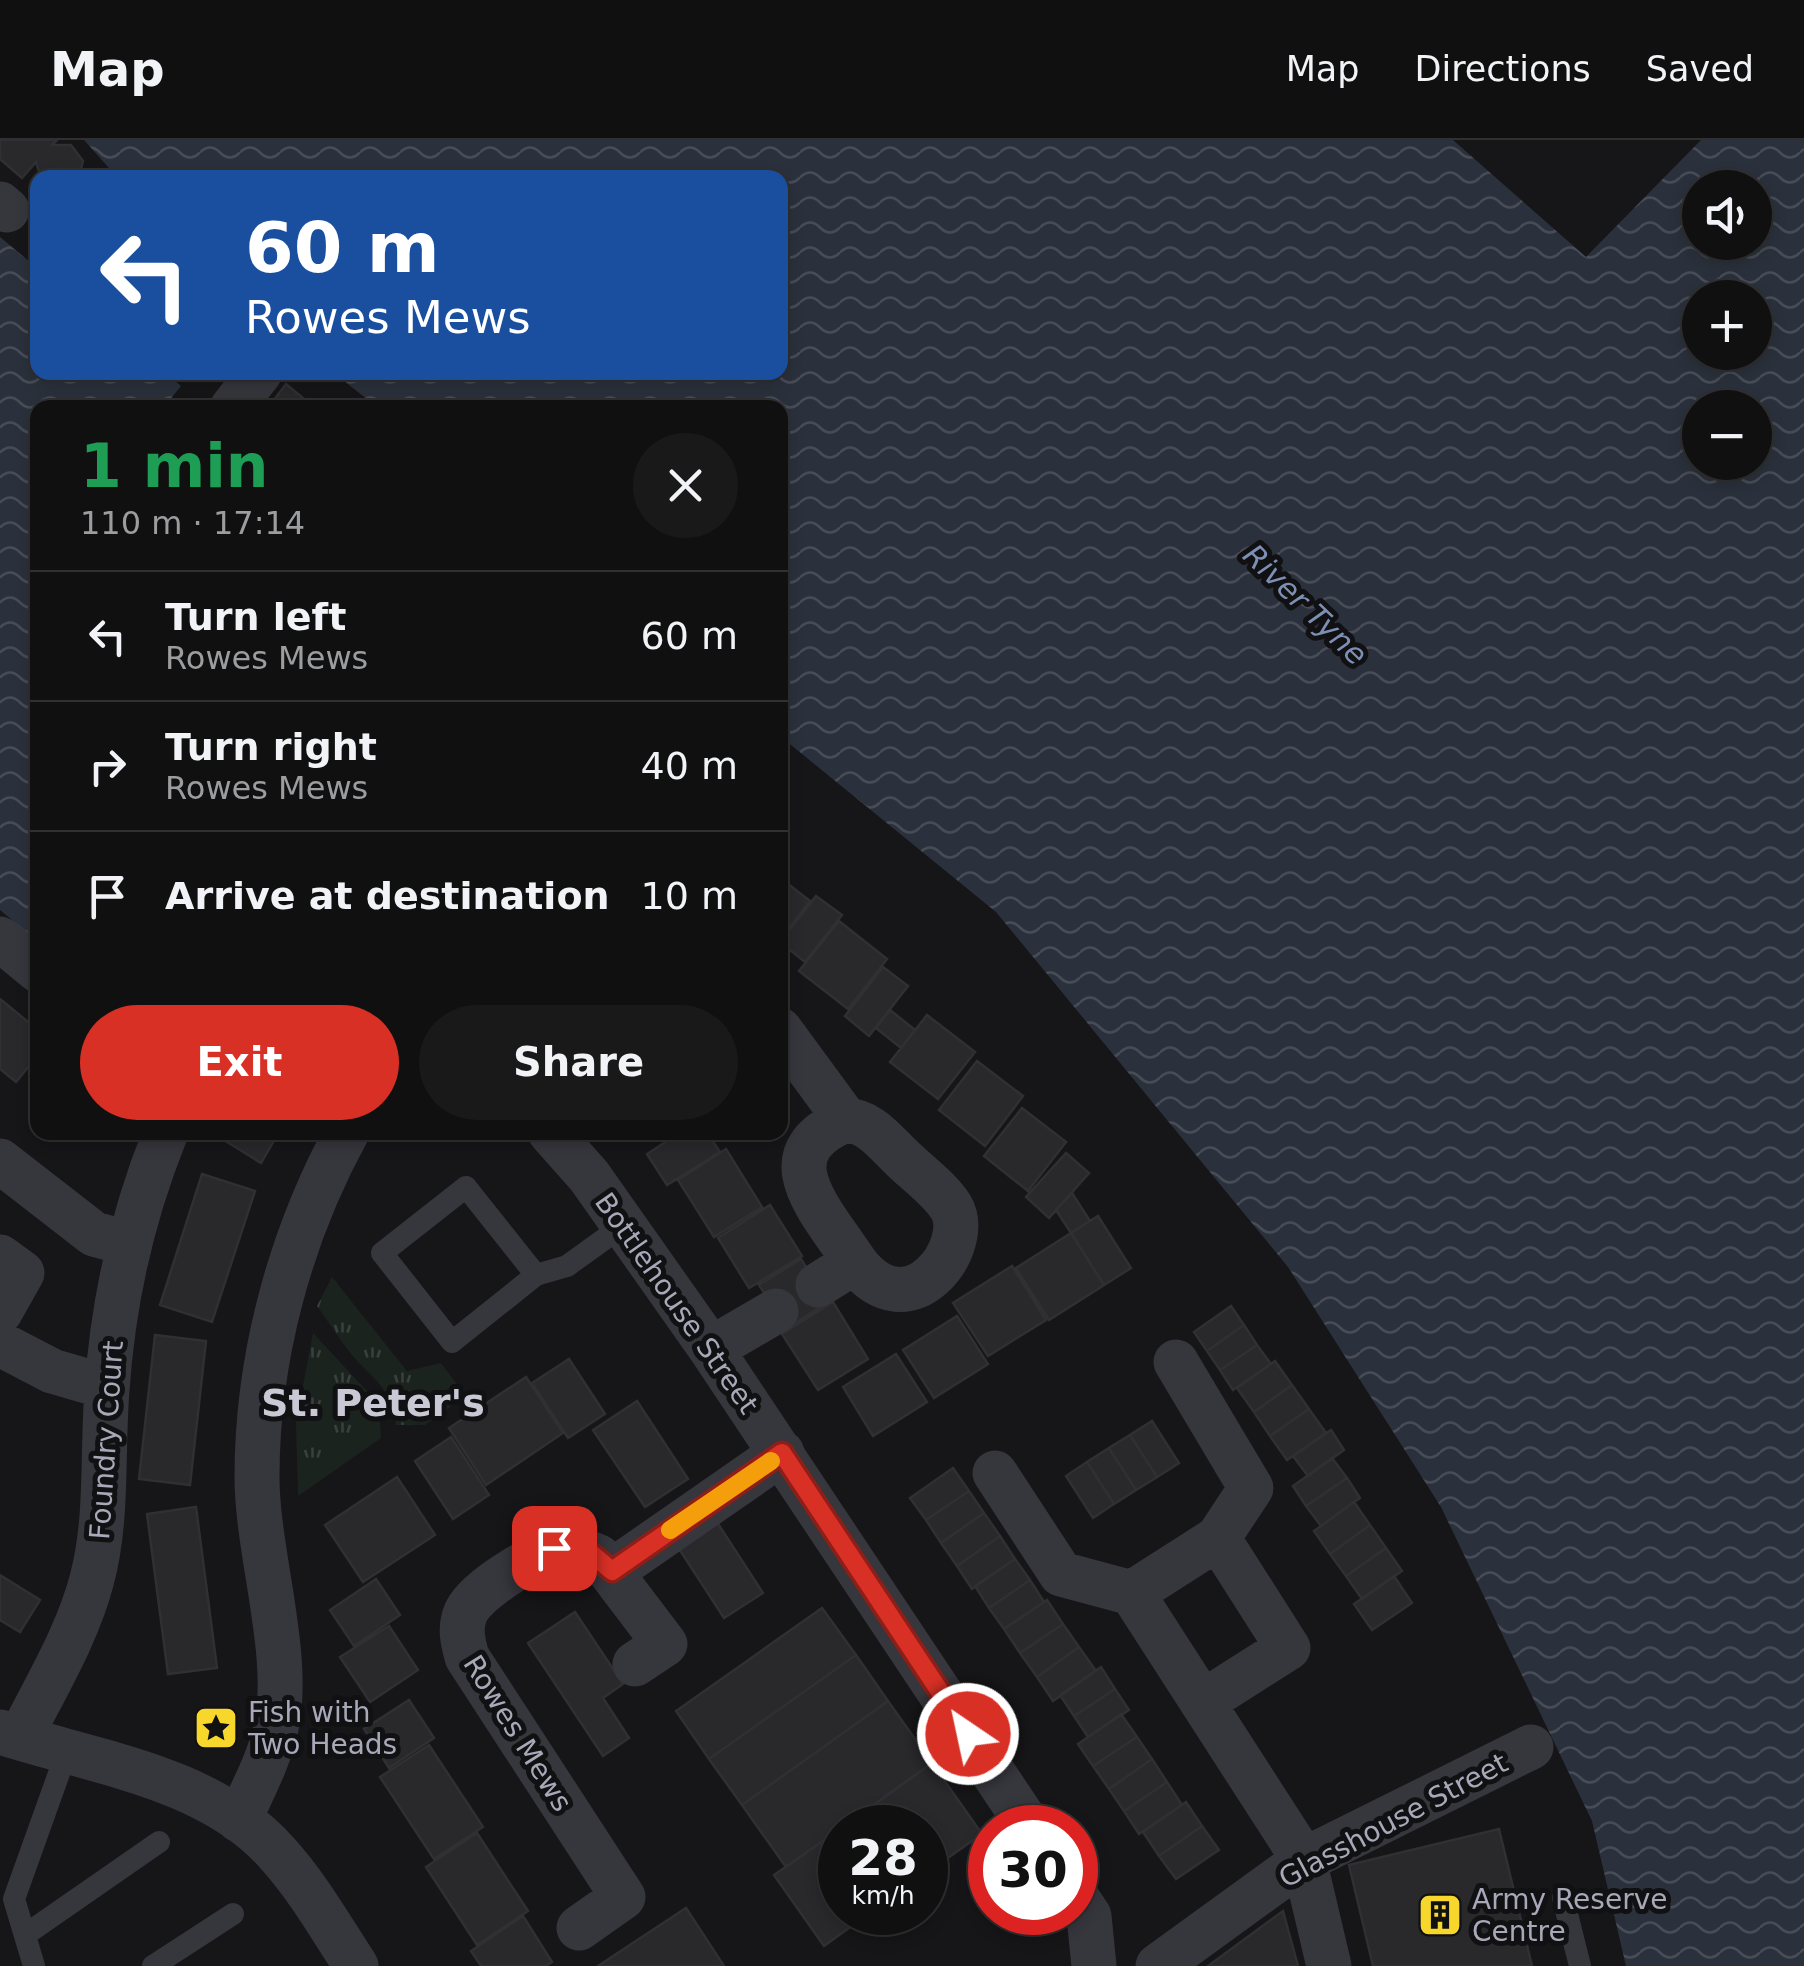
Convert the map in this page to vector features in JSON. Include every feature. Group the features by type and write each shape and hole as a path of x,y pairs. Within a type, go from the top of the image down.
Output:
{"street":[{"path":"238,400 254,380"},
{"path":"0,939 30,963"},
{"path":"788,1041 846,1120 869,1127 951,1208 956,1222 951,1249 914,1288 890,1291 836,1274 803,1170 807,1146 846,1120"},
{"name":"Foundry Court","path":"10,1735 91,1584 101,1526 107,1386 127,1243 163,1140"},
{"path":"239,1820 272,1740 279,1704 258,1508 263,1389 272,1335 302,1232 344,1140"},
{"name":"Bottlehouse Street","path":"556,1140 624,1225 711,1349 1015,1805"},
{"path":"0,1161 94,1234 127,1243"},
{"path":"0,1258 22,1273 0,1312"},
{"path":"711,1349 776,1311"},
{"path":"0,1344 52,1371 107,1386"},
{"path":"1132,1594 1218,1538 1251,1488 1176,1362"},
{"path":"612,1571 782,1453"},
{"path":"995,1473 1061,1574 1132,1594 1304,1860 1330,1966"},
{"path":"1203,1702 1288,1648 1218,1538"},
{"name":"Rowes Mews","path":"578,1928 636,1887 468,1658 462,1640 467,1609 477,1598 554,1548 586,1549 612,1571 665,1644 635,1664"},
{"path":"10,1735 188,1791 239,1820 275,1850 302,1883 356,1966"},
{"name":"Glasshouse Street","path":"1158,1966 1304,1860 1531,1747"},
{"path":"1091,1935 1094,1966"}],"lane":[{"path":"536,1275 466,1186 382,1254 452,1342 536,1275 567,1266 624,1225"},
{"path":"34,1966 14,1899 67,1751"},
{"path":"25,1935 158,1842"},
{"path":"1563,1898 1580,1966"},
{"path":"153,1966 233,1914"}],"green space":[{"path":"332,1277 407,1371 441,1363 462,1391 460,1400 425,1425 396,1425 383,1389 317,1306"},
{"path":"313,1333 379,1404 381,1438 298,1496 296,1423"}],"water":[{"name":"River Tyne","path":"84,140 1453,140 1586,257 1701,140 1804,140 1804,1966 1626,1966 1592,1821 1441,1507 1288,1267 996,912 788,743 788,400 368,400 343,380 788,380 788,170 111,170"},
{"path":"0,237 30,262 30,380 174,380 181,386 170,400 30,400 30,935 0,910"}],"building":[{"path":"0,140 57,140 52,145 71,145 83,161 81,170 38,170 36,162 22,178 0,159"},
{"path":"286,384 305,400 274,400"},
{"path":"788,884 810,901 788,930"},
{"path":"816,896 842,915 805,962 788,948 788,932"},
{"path":"839,921 887,959 848,1009 799,971"},
{"path":"883,967 908,986 869,1036 845,1016"},
{"path":"0,999 30,1023 30,1065 16,1082 0,1069"},
{"path":"890,1010 915,1030 901,1048 876,1028"},
{"path":"927,1015 975,1052 938,1099 890,1062"},
{"path":"977,1061 1023,1096 985,1146 939,1110"},
{"path":"1022,1108 1066,1142 1028,1191 984,1156"},
{"path":"224,1140 274,1140 261,1163"},
{"path":"669,1140 712,1140 720,1152 667,1185 647,1154"},
{"path":"726,1149 762,1207 714,1237 678,1180"},
{"path":"1066,1153 1089,1173 1049,1218 1026,1197"},
{"path":"202,1174 255,1191 212,1322 160,1305"},
{"path":"1072,1193 1090,1221 1071,1233 1056,1210"},
{"path":"770,1205 802,1256 749,1288 718,1238"},
{"path":"1098,1216 1131,1268 1104,1285 1071,1233"},
{"path":"1071,1233 1104,1285 1049,1320 1016,1268"},
{"path":"801,1259 828,1302 787,1328 759,1285"},
{"path":"1012,1266 1046,1320 988,1356 953,1303"},
{"path":"833,1302 868,1359 818,1390 782,1334"},
{"path":"1231,1306 1244,1325 1207,1351 1194,1332"},
{"path":"957,1316 988,1364 934,1398 903,1350"},
{"path":"1244,1325 1257,1345 1220,1370 1207,1351"},
{"path":"155,1335 206,1341 190,1485 139,1479"},
{"path":"1257,1345 1271,1364 1233,1390 1220,1370"},
{"path":"896,1354 927,1402 873,1436 843,1387"},
{"path":"569,1359 605,1414 568,1438 532,1383"},
{"path":"1275,1361 1292,1385 1254,1412 1237,1388"},
{"path":"526,1377 563,1433 486,1485 449,1428"},
{"path":"1292,1385 1309,1409 1270,1436 1254,1412"},
{"path":"637,1401 688,1479 645,1507 593,1430"},
{"path":"1309,1409 1326,1433 1287,1460 1270,1436"},
{"path":"1152,1421 1179,1463 1157,1477 1130,1435"},
{"path":"1331,1430 1344,1450 1308,1476 1293,1456"},
{"path":"1130,1435 1157,1477 1136,1490 1109,1448"},
{"path":"451,1437 489,1495 453,1519 415,1461"},
{"path":"1109,1448 1136,1490 1114,1504 1087,1462"},
{"path":"1332,1458 1347,1478 1306,1506 1293,1486"},
{"path":"1087,1462 1114,1504 1093,1518 1066,1476"},
{"path":"953,1468 969,1491 926,1520 910,1498"},
{"path":"397,1477 435,1535 363,1582 325,1525"},
{"path":"1347,1478 1360,1498 1321,1526 1306,1506"},
{"path":"969,1491 984,1513 941,1543 926,1520"},
{"path":"1354,1502 1370,1525 1330,1554 1314,1531"},
{"path":"196,1507 217,1668 168,1674 147,1514"},
{"path":"984,1513 1000,1536 957,1566 941,1543"},
{"path":"713,1516 763,1593 724,1618 674,1541"},
{"path":"1370,1525 1386,1548 1346,1576 1330,1554"},
{"path":"1000,1536 1015,1559 972,1589 957,1566"},
{"path":"1386,1548 1402,1571 1362,1599 1346,1576"},
{"path":"1015,1559 1030,1580 989,1608 975,1586"},
{"path":"0,1575 40,1600 20,1632 0,1620"},
{"path":"1394,1576 1412,1603 1372,1630 1354,1604"},
{"path":"376,1579 400,1615 354,1646 330,1610"},
{"path":"1030,1580 1044,1602 1004,1629 989,1608"},
{"path":"1047,1600 1063,1624 1020,1653 1004,1629"},
{"path":"822,1608 856,1655 709,1759 676,1711"},
{"path":"575,1612 623,1684 603,1698 629,1738 603,1756 528,1643"},
{"path":"1063,1624 1079,1647 1037,1677 1020,1653"},
{"path":"389,1626 418,1670 370,1702 340,1657"},
{"path":"1079,1647 1096,1671 1053,1701 1037,1677"},
{"path":"856,1655 888,1701 742,1805 709,1759"},
{"path":"1101,1667 1115,1689 1074,1716 1060,1695"},
{"path":"1115,1689 1129,1710 1088,1737 1074,1716"},
{"path":"409,1700 434,1738 389,1768 364,1729"},
{"path":"888,1701 932,1763 873,1805 818,1805 818,1844 786,1867 742,1805"},
{"path":"1121,1714 1137,1737 1093,1766 1078,1744"},
{"path":"1137,1737 1152,1759 1109,1789 1093,1766"},
{"path":"429,1745 483,1827 434,1859 380,1777"},
{"path":"1152,1759 1167,1782 1124,1811 1109,1789"},
{"path":"932,1763 968,1814 968,1844 948,1858 948,1805 874,1805"},
{"path":"1167,1782 1182,1805 1139,1834 1124,1811"},
{"path":"1186,1802 1202,1826 1159,1856 1143,1832"},
{"path":"1202,1826 1219,1850 1176,1879 1159,1856"},
{"name":"Army Reserve Centre","path":"1499,1829 1532,1966 1373,1966 1349,1865"},
{"path":"477,1833 528,1911 477,1945 426,1867"},
{"path":"818,1844 818,1935 839,1935 824,1946 774,1875"},
{"path":"686,1908 724,1966 598,1966"},
{"path":"1283,1911 1298,1966 1208,1966"},
{"path":"523,1916 552,1962 546,1966 481,1966 471,1951"}],"slow traffic":[{"path":"670,1530 771,1461"}],"place":[{"name":"Fish with Two Heads","path":"216,1728"},
{"name":"Army Reserve Centre","path":"1440,1915"}],"district":[{"name":"St. Peter's","path":"373,1403"}],"route":[{"path":"554,1548 570,1545 586,1549 599,1556 612,1571 782,1453 968,1734"}]}
